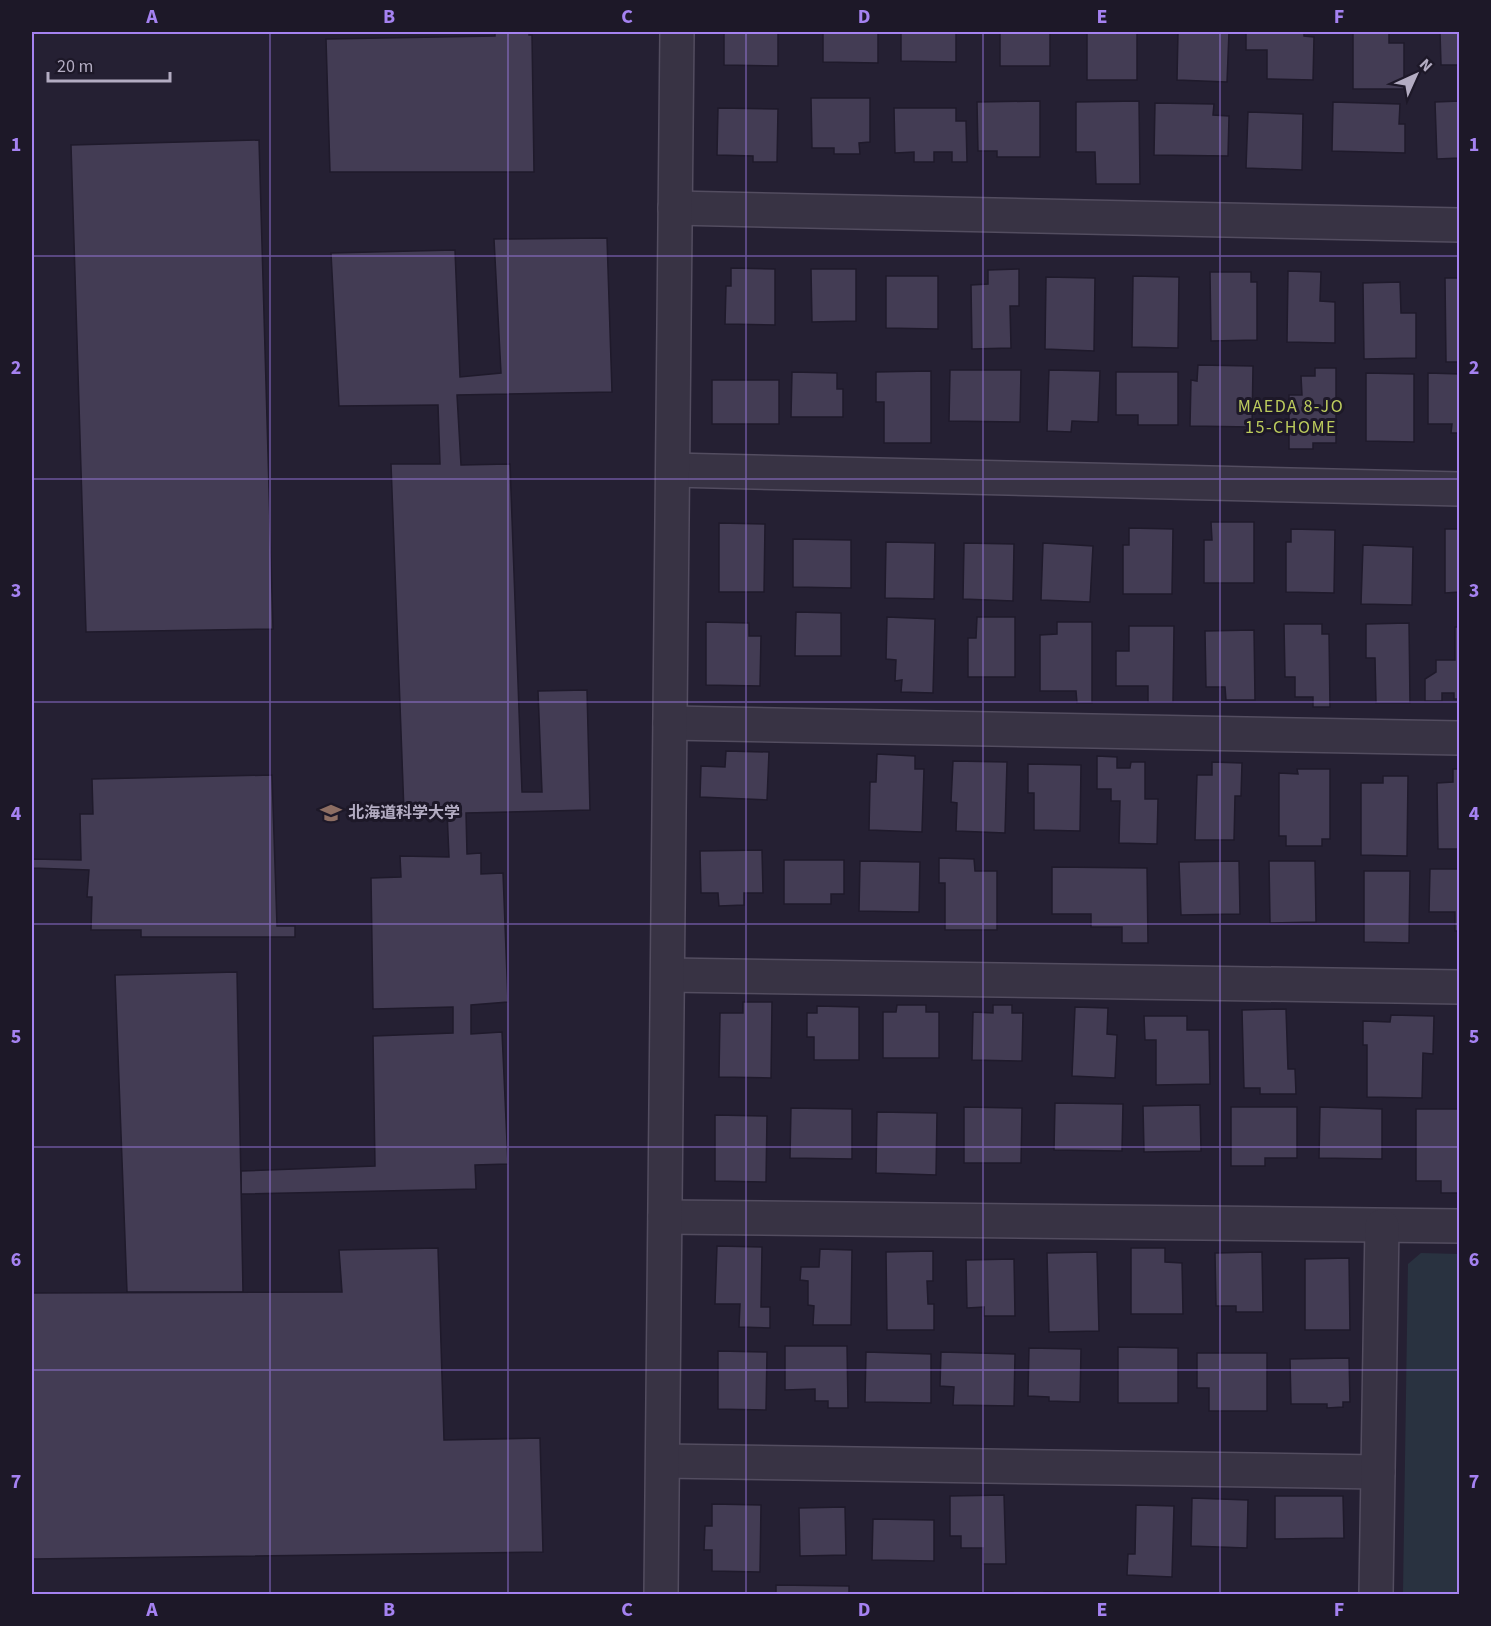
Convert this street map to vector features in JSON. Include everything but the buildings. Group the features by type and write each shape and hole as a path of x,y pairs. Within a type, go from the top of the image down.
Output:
{"street":[{"path":"661,1594 677,32"},
{"path":"675,208 1460,225"},
{"path":"673,470 1460,489"},
{"path":"670,723 1460,738"},
{"path":"668,975 1460,987"},
{"path":"665,1217 1460,1226"},
{"path":"1376,1594 1382,1226"},
{"path":"663,1461 1378,1472"}],"shaded area":[{"path":"1421,1253 1459,1254 1459,1594 1403,1594 1408,1264"}],"place":[{"name":"北海道科学大学","path":"331,813"}],"district":[{"name":"MAEDA 8-JO 15-CHOME","path":"1291,416"}]}
